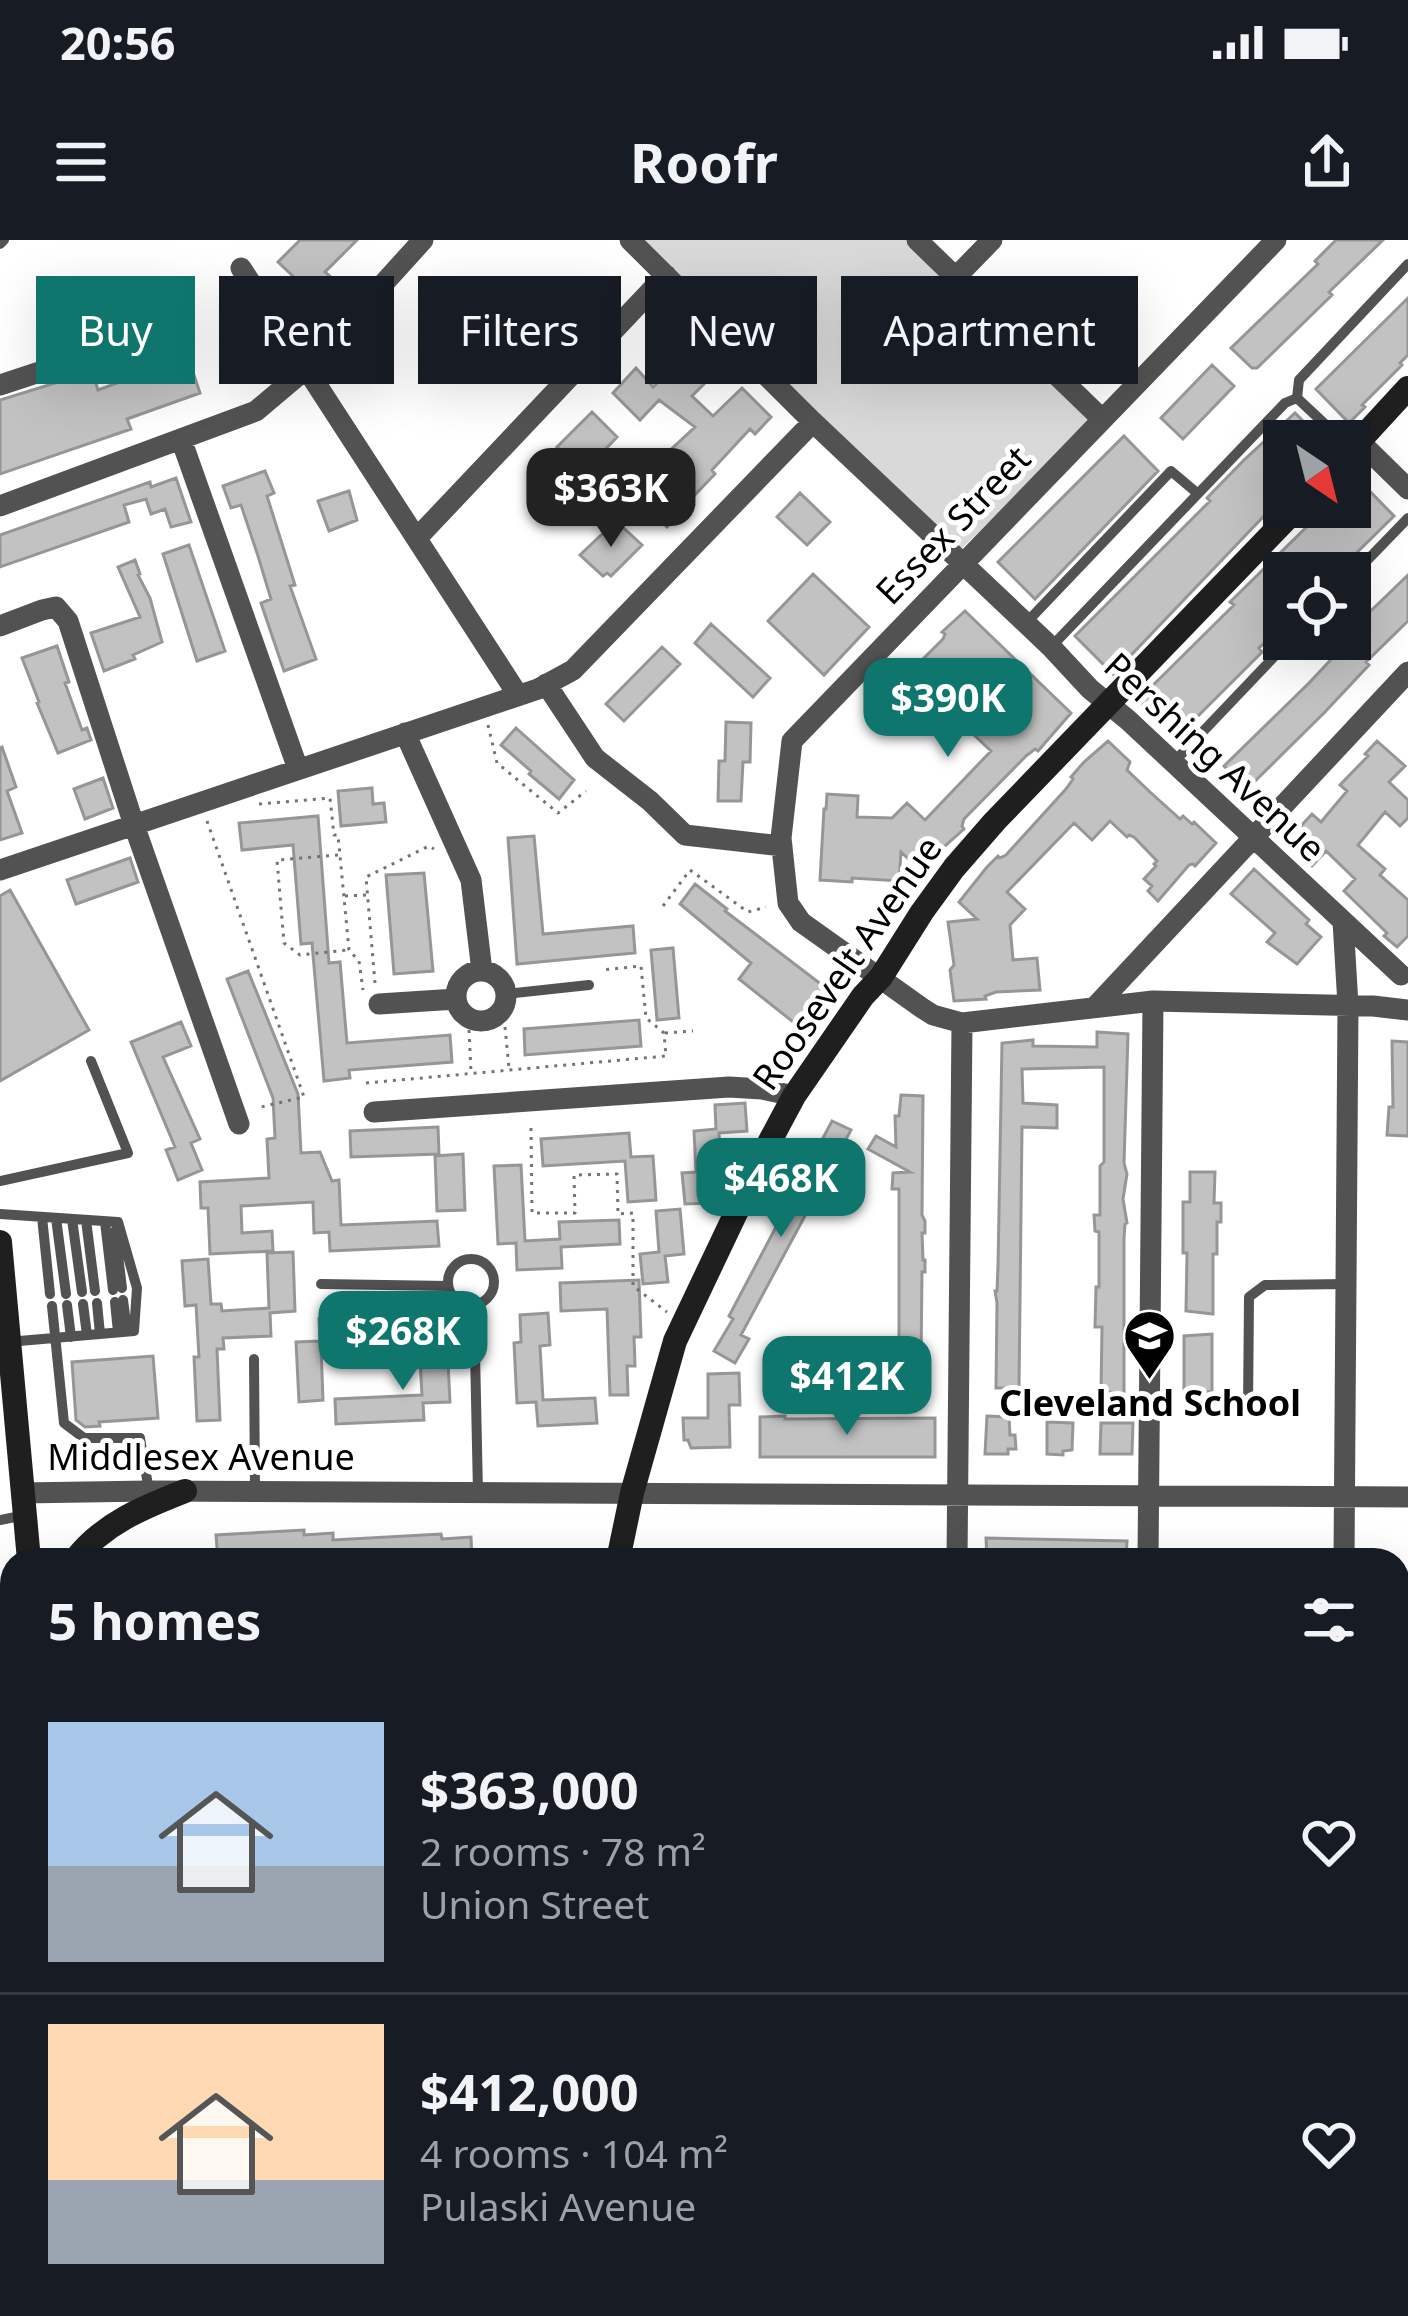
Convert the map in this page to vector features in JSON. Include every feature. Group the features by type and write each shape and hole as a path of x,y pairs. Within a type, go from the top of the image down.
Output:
{"street":[{"path":"390,276 423,240"},
{"name":"Pershing Avenue","path":"630,240 1090,689 1404,971"},
{"path":"917,240 954,276"},
{"path":"958,276 992,240"},
{"name":"Essex Street","path":"962,1023 933,1015 801,922 788,903 782,846 792,741 1276,240"},
{"path":"242,268 247,276"},
{"path":"416,538 666,275"},
{"path":"0,385 36,373"},
{"path":"0,506 256,411 288,384"},
{"path":"317,384 518,695"},
{"path":"1067,384 1102,418"},
{"path":"1371,426 1408,388"},
{"path":"0,870 518,695 573,670 813,422"},
{"path":"181,439 298,769"},
{"path":"1371,461 1408,488"},
{"name":"Roosevelt Avenue","path":"621,1548 675,1341 794,1096 954,868 1278,528"},
{"path":"0,626 56,607 68,621 238,1124"},
{"path":"1095,1007 1408,673"},
{"path":"546,684 595,758 685,835 782,846"},
{"path":"405,733 471,880 482,971"},
{"path":"1343,921 1348,1005 1344,1548"},
{"path":"482,971 496,976 506,994 500,1012 485,1021 468,1018 456,999 462,980 482,971"},
{"path":"1372,1006 1404,971"},
{"path":"372,995 456,999"},
{"path":"1148,1548 1153,1001"},
{"path":"957,1548 962,1023 1153,1001 1408,1010"},
{"path":"374,1112 729,1087 794,1096"},
{"name":"Middlesex Avenue","path":"0,1242 16,1509 149,1491 1408,1497"},
{"path":"84,1548 118,1521 185,1491"},
{"path":"16,1509 26,1548"}],"lane":[{"path":"1297,398 1298,380 1408,264"},
{"path":"1297,398 1322,420"},
{"path":"1051,647 1285,404 1297,398"},
{"path":"1026,623 1172,471 1197,494"},
{"path":"1371,556 1408,518"},
{"path":"1173,763 1272,660"},
{"path":"506,994 589,985"},
{"path":"0,1181 128,1153 91,1061"},
{"path":"0,1214 118,1222 137,1288 134,1331 7,1342"},
{"path":"49,1218 71,1337"},
{"path":"49,1218 51,1300 64,1423 84,1438 140,1438 149,1491"},
{"path":"72,1219 94,1334"},
{"path":"86,1220 89,1298"},
{"path":"109,1222 123,1332"},
{"path":"473,1259 493,1278 484,1301 474,1305 459,1302 448,1286 455,1265 473,1259"},
{"path":"1248,1410 1249,1297 1265,1285 1346,1284"},
{"path":"321,1285 448,1286"},
{"path":"474,1305 478,1492"},
{"path":"254,1359 254,1492"}],"path":[{"path":"486,713 496,763 558,813 586,791"},
{"path":"257,795 259,804 330,798 349,950 359,961 372,995"},
{"path":"204,814 304,1097 261,1107"},
{"path":"372,995 366,877 429,846"},
{"path":"340,855 277,860 284,944 300,955 349,950"},
{"path":"663,906 695,864"},
{"path":"690,870 748,912 768,907"},
{"path":"344,896 368,895"},
{"path":"602,970 641,966 646,1018 664,1033 693,1031"},
{"path":"505,1027 510,1070"},
{"path":"469,1030 471,1073"},
{"path":"366,1083 666,1056 664,1033"},
{"path":"531,1128 532,1214 575,1213 574,1175 617,1174 618,1214 633,1213 633,1286 667,1312"}],"shaded area":[{"path":"627,240 922,240 959,276 841,276 841,384 1070,384 1101,414 953,557 775,384 817,384 817,276 664,276"}],"building":[{"path":"300,240 357,240 325,272 330,276 293,276 278,262"},
{"path":"1336,240 1383,240 1329,292 1332,295 1252,368 1231,348 1318,264 1315,261"},
{"path":"1408,298 1408,355 1352,420 1346,420 1316,389"},
{"path":"1212,365 1234,386 1183,439 1161,418"},
{"path":"636,368 645,384 704,384 692,396 713,416 742,388 771,417 755,434 750,429 712,470 715,474 690,500 694,505 667,527 652,513 684,471 666,454 695,427 659,400 640,420 613,393"},
{"path":"195,378 200,393 127,419 131,429 0,474 0,400 52,384 96,384 98,390 114,384 195,384"},
{"path":"592,412 617,437 584,472 557,447"},
{"path":"1124,436 1158,471 1035,599 998,562"},
{"path":"1263,442 1263,517 1113,674 1075,636 1210,501 1207,498"},
{"path":"265,471 274,493 267,496 295,585 290,586 316,659 284,671 261,603 271,599 258,556 241,505 231,508 223,486"},
{"path":"176,478 191,522 171,527 165,509 151,514 146,499 124,505 129,522 0,567 0,535 150,482 151,487"},
{"path":"349,491 357,520 329,531 318,501"},
{"path":"1371,492 1394,516 1357,552 1281,552 1306,528 1371,528"},
{"path":"800,493 830,522 807,545 777,517"},
{"path":"616,521 642,545 611,576 603,576 580,555"},
{"path":"189,545 225,651 197,661 163,554"},
{"path":"135,560 162,642 104,671 91,633 140,617 118,567"},
{"path":"1263,570 1262,652 1176,738 1138,700 1234,605 1230,602"},
{"path":"813,574 869,627 824,675 768,621"},
{"path":"1408,575 1408,621 1371,657 1371,611"},
{"path":"965,611 1071,713 1038,751 1026,756 964,819 964,829 919,869 901,852 899,881 820,880 827,794 858,796 857,817 892,818 907,803 925,820 991,751 972,733 991,714 948,673 944,671 932,683 915,667"},
{"path":"711,624 770,678 753,697 695,643"},
{"path":"57,646 82,730 87,728 91,740 58,753 22,658"},
{"path":"662,647 680,664 624,721 606,704"},
{"path":"1331,660 1368,660 1369,665 1324,713 1247,789 1224,766"},
{"path":"726,722 751,723 750,762 743,762 741,801 718,801"},
{"path":"516,728 574,780 559,799 501,745"},
{"path":"1108,741 1130,762 1127,770 1150,792 1216,843 1158,901 1144,879 1157,861 1134,837 1127,837 1110,821 1092,840 1074,823 1007,892 1025,909 1010,925 1013,960 1037,958 1040,990 954,1001 948,922 977,919 959,902"},
{"path":"1377,741 1405,766 1389,782 1408,800 1408,818 1400,826 1385,812 1358,845 1385,869 1380,875 1408,900 1408,936 1397,947 1344,891 1355,879 1326,851 1312,866 1286,842 1312,814 1321,822 1347,791 1340,785"},
{"path":"0,748 16,787 7,791 22,833 0,840"},
{"path":"103,778 113,808 85,819 74,789"},
{"path":"372,788 373,804 384,803 386,822 341,826 338,791"},
{"path":"318,816 329,963 340,962 347,1043 450,1035 452,1062 349,1070 350,1078 324,1081 312,943 301,944 293,845 242,850 239,823"},
{"path":"534,836 543,934 633,926 635,953 517,964 508,838"},
{"path":"130,858 138,882 76,904 67,880"},
{"path":"1254,869 1321,937 1297,964 1267,942 1275,933 1231,894"},
{"path":"424,873 433,971 394,974 386,875"},
{"path":"695,884 826,988 797,1025 739,979 751,963 680,904"},
{"path":"10,890 89,1030 0,1081 0,896"},
{"path":"673,948 679,1018 657,1020 651,950"},
{"path":"248,971 298,1094 301,1153 320,1152 332,1181 339,1180 341,1225 437,1221 439,1246 330,1251 329,1232 314,1233 313,1202 241,1206 242,1233 272,1231 273,1251 210,1254 208,1208 201,1208 200,1182 269,1178 267,1139 275,1138 273,1098 227,979"},
{"path":"639,1020 641,1046 525,1055 524,1029"},
{"path":"181,1022 191,1046 163,1057 200,1139 191,1143 202,1170 178,1180 166,1150 175,1147 131,1042"},
{"path":"1097,1032 1128,1034 1124,1393 1101,1392 1102,1327 1095,1327 1099,1232 1094,1215 1100,1215 1100,1166 1104,1162 1104,1067 1022,1069 1023,1103 1057,1105 1057,1128 1022,1127 1019,1388 996,1388 1002,1043 1033,1040 1033,1046 1097,1047"},
{"path":"1392,1041 1408,1042 1408,1136 1387,1135 1389,1107 1393,1107"},
{"path":"901,1095 923,1096 921,1364 889,1363 889,1347 899,1340 899,1189 892,1189 893,1173 910,1172 868,1149 876,1136 896,1147 895,1116 899,1116"},
{"path":"745,1103 747,1131 719,1133 721,1174 707,1175 709,1203 685,1204 682,1173 696,1172 694,1131 716,1129 715,1105"},
{"path":"832,1121 851,1130 741,1335 749,1339 735,1363 714,1351"},
{"path":"438,1127 439,1154 351,1157 350,1131"},
{"path":"629,1133 631,1157 653,1156 656,1200 628,1202 625,1161 543,1166 541,1139"},
{"path":"463,1154 465,1210 437,1211 435,1156"},
{"path":"521,1165 525,1241 560,1239 559,1222 619,1220 620,1244 561,1247 562,1268 517,1270 516,1243 498,1244 494,1166"},
{"path":"1190,1172 1215,1172 1214,1203 1221,1203 1217,1254 1213,1254 1213,1314 1186,1311 1183,1202 1190,1202"},
{"path":"680,1209 684,1254 665,1256 668,1282 643,1284 640,1254 659,1252 656,1211"},
{"path":"293,1252 295,1311 270,1313 271,1336 223,1338 224,1349 217,1349 220,1420 197,1421 196,1305 185,1306 182,1261 208,1259 211,1304 221,1304 222,1311 269,1308 267,1253"},
{"path":"639,1280 641,1337 634,1337 635,1366 627,1366 628,1395 610,1395 607,1309 561,1311 560,1283"},
{"path":"548,1313 550,1345 540,1346 543,1400 595,1398 597,1423 538,1426 536,1402 517,1403 514,1343 521,1342 520,1315"},
{"path":"401,1315 402,1343 321,1347 323,1400 299,1402 296,1342 320,1341 319,1319"},
{"path":"1212,1334 1212,1392 1184,1390 1184,1336"},
{"path":"447,1342 450,1402 423,1403 424,1420 336,1424 335,1399 422,1395 419,1343"},
{"path":"153,1356 158,1418 85,1427 76,1420 72,1362"},
{"path":"739,1373 740,1405 729,1405 730,1447 691,1448 684,1440 683,1418 708,1418 708,1374"},
{"path":"987,1416 1009,1417 1016,1449 1008,1449 1008,1454 985,1454"},
{"path":"760,1417 935,1418 935,1457 760,1457"},
{"path":"1047,1422 1073,1423 1072,1450 1047,1454"},
{"path":"1101,1423 1133,1423 1132,1454 1100,1454"},
{"path":"304,1530 304,1535 333,1533 333,1540 441,1534 442,1539 471,1537 471,1548 217,1548 216,1535"},
{"path":"986,1538 1127,1541 1127,1548 986,1548"}],"place":[{"name":"Cleveland School","path":"1150,1381"}]}
